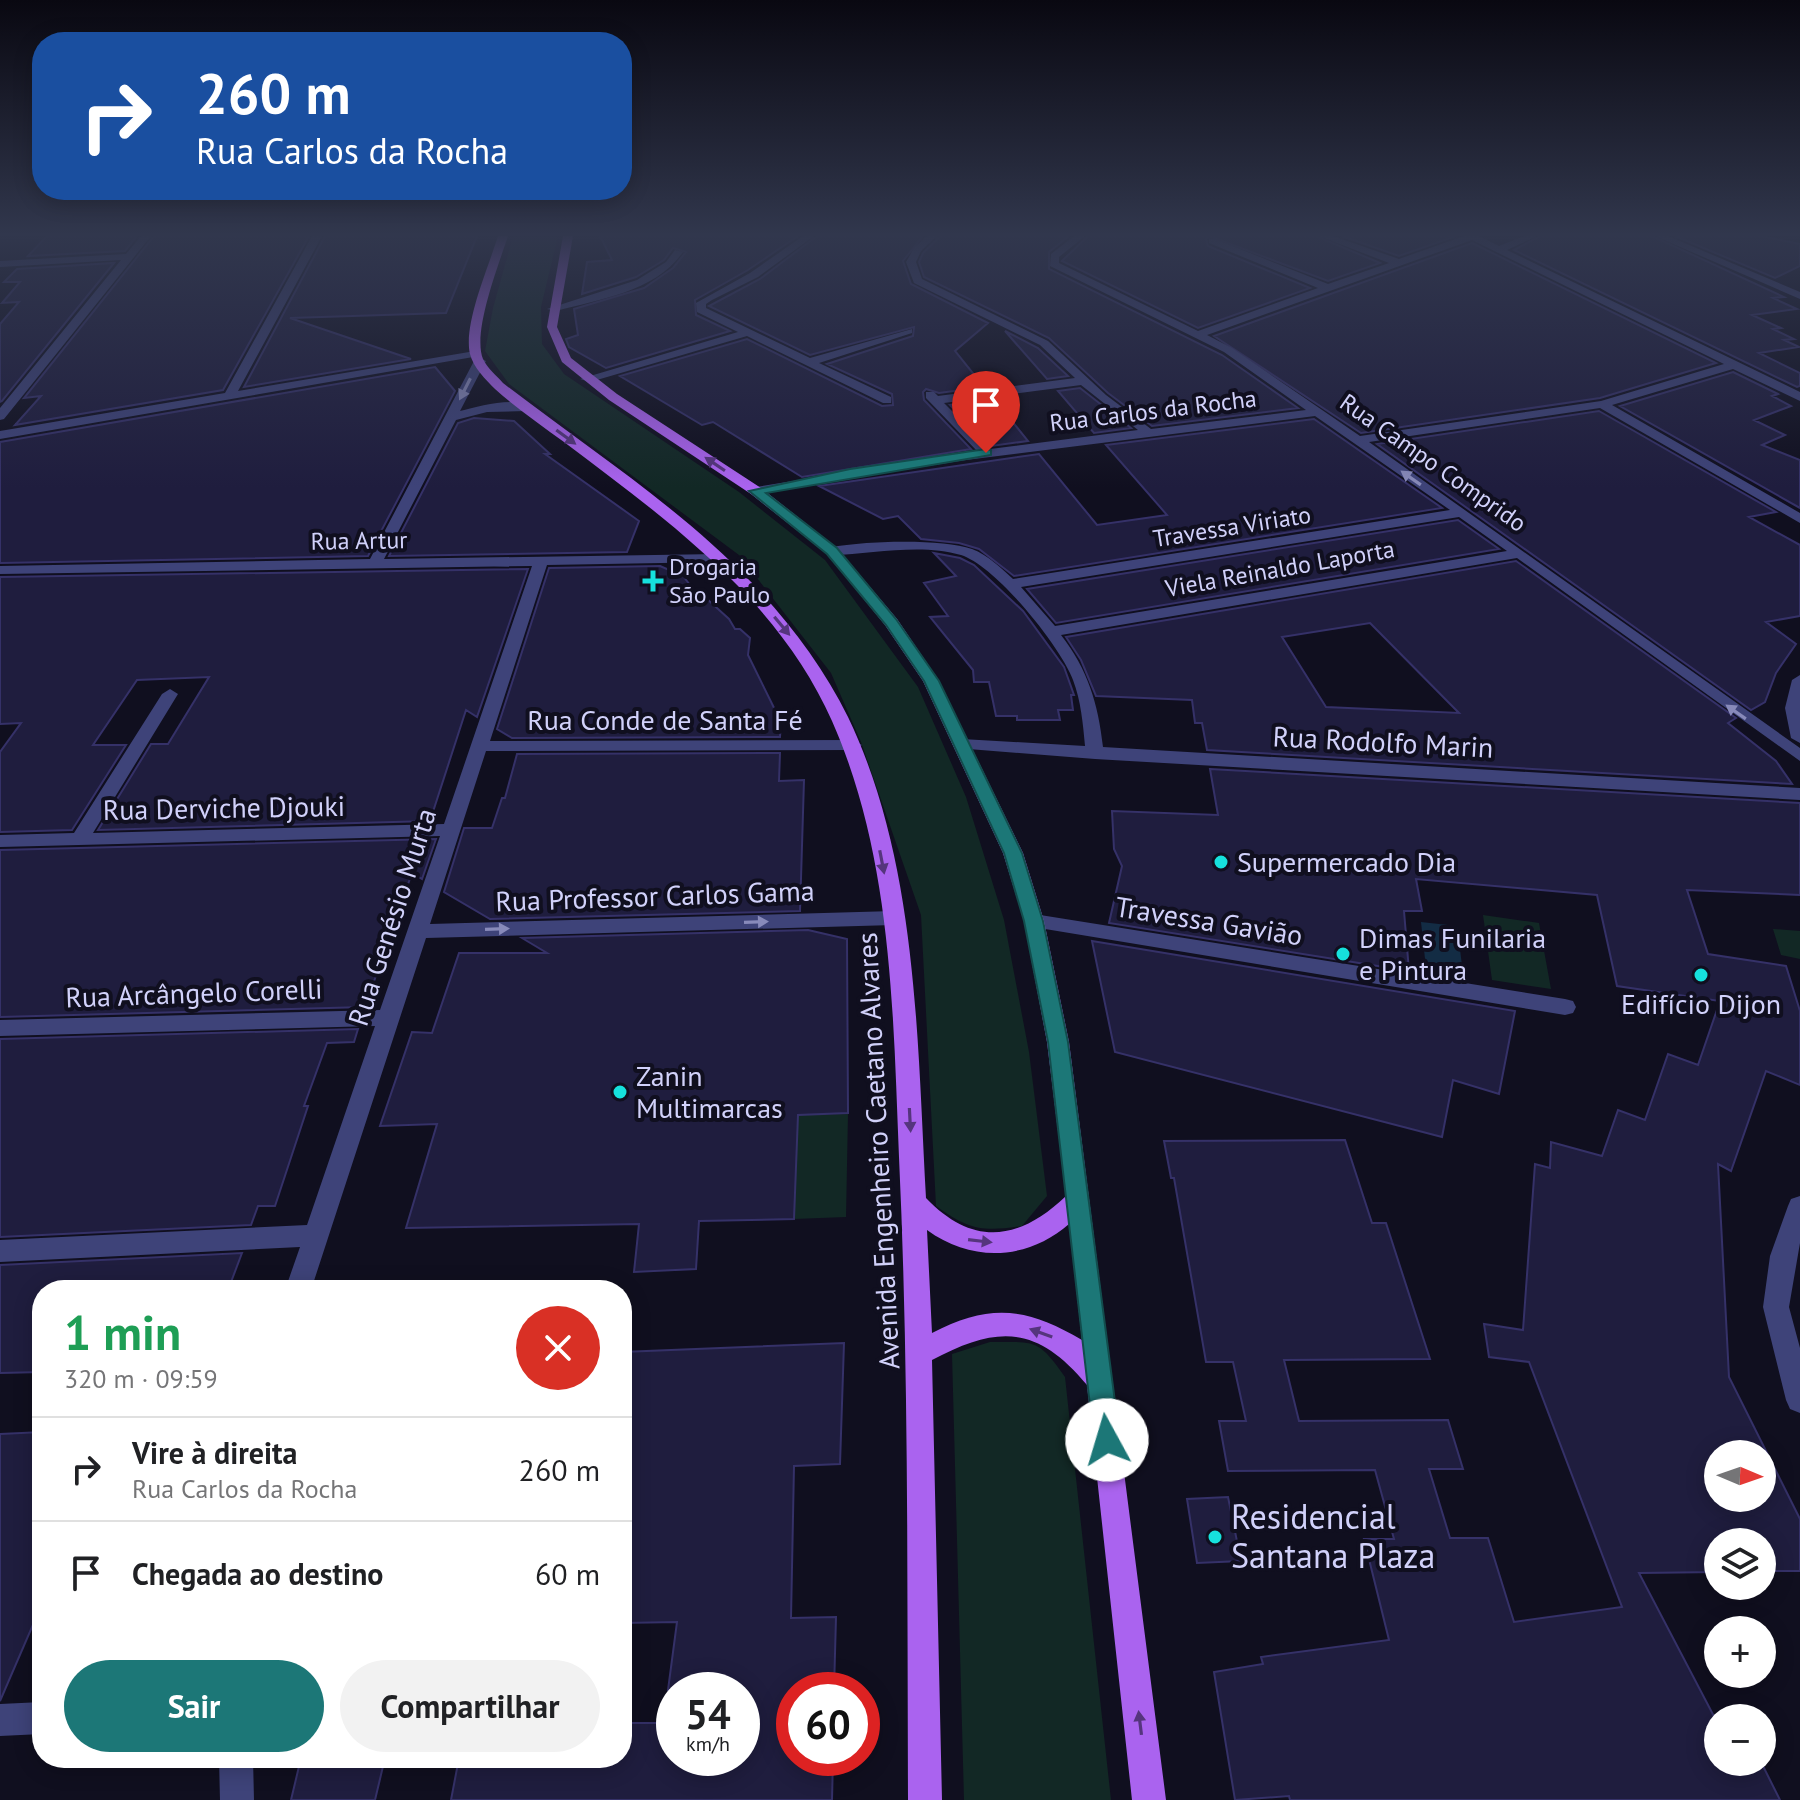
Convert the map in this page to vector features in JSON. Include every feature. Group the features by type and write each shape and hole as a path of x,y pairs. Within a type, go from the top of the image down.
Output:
{"main road":[{"path":"478,358 480,320"},
{"path":"552,320 556,344 566,360 586,379 756,491 832,551 891,622 931,681 1013,853 1034,921 1058,1042 1149,1800"},
{"name":"Avenida Engenheiro Caetano Alvares","path":"478,358 499,386 632,486 719,558 752,591 815,673 853,745 872,805 894,918 915,1203 925,1800"},
{"path":"915,1203 956,1237 1004,1243 1037,1234 1079,1199"},
{"path":"919,1353 961,1331 1012,1323 1053,1337 1075,1350 1100,1380"}],"street":[{"path":"0,416 77,320"},
{"path":"228,398 271,320"},
{"path":"721,320 887,400"},
{"path":"997,320 1044,343 1082,381 1149,433"},
{"name":"Rua Campo Comprido","path":"1170,320 1199,334 1318,412 1520,553 1800,756"},
{"path":"1199,334 1238,320"},
{"path":"1643,320 1800,397"},
{"path":"809,362 908,331"},
{"path":"586,379 747,333"},
{"path":"0,435 478,358"},
{"path":"375,563 478,358"},
{"path":"1357,440 1602,404 1733,365"},
{"path":"986,453 933,398 1082,381"},
{"path":"0,391 22,388"},
{"path":"1602,404 1800,519"},
{"path":"451,417 487,408 526,407"},
{"name":"Rua Carlos da Rocha","path":"756,491 850,473 986,453 1318,412"},
{"name":"Travessa Viriato","path":"1011,584 1460,513"},
{"path":"832,551 963,551 988,562 1011,584 1073,664 1084,688 1095,754"},
{"name":"Viela Reinaldo Laporta","path":"1049,632 1520,553"},
{"name":"Rua Artur","path":"0,570 719,558"},
{"name":"Rua Genésio Murta","path":"301,1280 541,561"},
{"path":"1800,680 1793,708 1800,738"},
{"path":"80,839 170,694"},
{"name":"Rua Rodolfo Marin","path":"962,744 1800,794"},
{"name":"Rua Conde de Santa Fé","path":"477,746 853,745"},
{"name":"Rua Derviche Djouki","path":"0,841 449,830"},
{"name":"Rua Professor Carlos Gama","path":"419,931 894,918"},
{"name":"Travessa Gavião","path":"1034,921 1565,1007"},
{"name":"Rua Arcângelo Corelli","path":"0,1028 390,1018"},
{"path":"1800,1206 1783,1256 1776,1307 1800,1400"},
{"path":"0,1251 316,1235"},
{"path":"0,1720 32,1718"},
{"path":"236,1768 237,1800"}],"green space":[{"path":"491,320 541,320 542,344 564,374 739,492 825,560 918,687 966,797 1004,920 1029,1052 1047,1196 1022,1226 997,1229 977,1227 958,1220 936,1206 921,915 861,742 831,673 739,555 509,384 485,351"},
{"path":"1483,915 1539,923 1551,989 1492,980"},
{"path":"1773,929 1800,931 1800,959 1781,955"},
{"path":"848,1114 846,1217 794,1219 798,1115"},
{"path":"990,1342 1034,1345 1048,1355 1065,1377 1111,1800 964,1800 952,1354"}],"water":[{"path":"1421,922 1457,926 1463,973 1426,968"}],"building":[{"path":"3,320 68,320 0,402 0,324"},
{"path":"87,320 262,320 223,390 15,425 41,396 24,398"},
{"path":"280,320 296,320 411,359 244,387"},
{"path":"576,320 707,320 730,331 606,368 569,347 566,339 578,335"},
{"path":"738,320 982,320 988,323 955,351 984,387 939,393 926,389 923,392 924,400 971,449 802,477 713,422 702,425 620,376 747,339 882,406 893,405 892,394 827,364 913,336 914,327 810,355"},
{"path":"1012,320 1152,320 1222,355 1298,408 1152,426 1108,393 1049,338"},
{"path":"1182,320 1220,320 1198,328"},
{"path":"1258,320 1629,320 1716,363 1600,398 1361,433 1214,336"},
{"path":"1659,320 1763,320 1781,328 1773,329 1794,339 1784,340 1799,347 1759,353 1800,373 1800,386"},
{"path":"1005,331 1038,348 1068,376 1047,379"},
{"path":"435,367 455,391 368,556 0,563 0,442"},
{"path":"1733,372 1778,394 1772,396 1791,406 1754,420 1785,435 1762,445 1800,460 1800,508 1620,406"},
{"path":"1080,388 1131,428 1094,433 1058,391"},
{"path":"994,399 1028,441 991,446 950,405"},
{"path":"1599,411 1776,512 1749,517 1800,545 1800,616 1766,622 1796,644 1776,673 1765,702 1751,710 1377,444"},
{"path":"474,418 514,421 550,454 545,454 639,521 627,552 389,556 458,423"},
{"path":"1314,419 1442,508 1014,576 979,549 959,543 921,539 898,516 883,519 819,486 1039,454 1097,525 1167,515 1106,445"},
{"path":"1458,520 1499,549 1056,623 1027,589"},
{"path":"934,553 960,558 974,565 1023,611 1064,667 1074,695 1071,695 1073,710 1058,710 1060,720 1017,720 1017,716 996,716 989,682 974,682 973,670 930,617 948,616 924,583 956,576"},
{"path":"1516,561 1736,718 1728,723 1776,761 1792,784 1207,750 1202,723 1195,723 1192,700 1096,696 1081,660 1066,637","holes":["1370,623 1459,713 1326,707 1282,637"]},
{"path":"660,566 683,576 701,599 706,598 729,619 735,629 740,629 750,638 748,655 781,722 780,737 512,738 497,729 549,568"},
{"path":"528,569 477,717 466,710 430,821 98,830 151,744 168,744 209,677 137,680 93,745 126,745 72,830 0,832 0,752 21,723 0,724 0,577"},
{"path":"780,753 779,781 804,780 800,911 490,919 444,892 464,828 492,828 502,798 505,798 517,754"},
{"path":"1210,769 1800,803 1800,895 1687,890 1708,954 1786,966 1800,1011 1800,1085 1766,1071 1731,1171 1718,1164 1729,1377 1760,1440 1704,1440 1704,1512 1776,1512 1776,1471 1800,1519 1800,1571 1776,1571 1776,1528 1704,1528 1704,1572 1639,1573 1708,1704 1704,1704 1704,1776 1768,1776 1780,1800 1290,1800 1289,1796 1235,1800 1214,1672 1263,1664 1261,1657 1389,1640 1364,1539 1394,1539 1375,1470 1228,1471 1219,1421 1246,1421 1233,1362 1206,1362 1174,1178 1171,1178 1164,1141 1345,1140 1372,1223 1386,1223 1430,1359 1284,1360 1299,1421 1448,1420 1463,1469 1429,1469 1450,1538 1488,1538 1514,1622 1622,1607 1529,1362 1489,1357 1484,1324 1523,1330 1535,1164 1550,1168 1551,1142 1602,1156 1618,1110 1645,1120 1668,1054 1698,1065 1720,1001 1617,986 1597,895 1416,879 1422,911 1404,911 1409,971 1109,923 1122,866 1114,849 1112,811 1218,815"},
{"path":"436,839 422,879 412,873 365,1007 0,1017 0,850"},
{"path":"808,930 847,939 848,1113 798,1115 794,1219 699,1221 696,1269 634,1272 639,1224 406,1228 437,1124 380,1126 412,1032 432,1033 459,953 547,953 522,938"},
{"path":"1092,941 1515,1011 1499,1094 1453,1080 1442,1137 1115,1052"},
{"path":"358,1029 354,1042 327,1043 304,1106 308,1106 275,1206 258,1206 251,1225 0,1237 0,1039"},
{"path":"242,1253 232,1280 32,1280 32,1372 0,1373 0,1265"},
{"path":"844,1343 840,1464 794,1466 791,1618 836,1617 834,1672 776,1672 776,1776 833,1776 832,1800 451,1800 457,1768 632,1768 632,1723 656,1723 656,1776 760,1776 760,1672 670,1672 677,1622 632,1623 632,1352"},
{"path":"32,1432 32,1627 0,1701 0,1434"},
{"name":"Residencial Santana Plaza","path":"1228,1497 1241,1561 1197,1563 1187,1499"},
{"path":"299,1768 383,1768 375,1800 291,1800"}],"place":[{"name":"Drogaria São Paulo","path":"653,581"},
{"name":"Supermercado Dia","path":"1221,862"},
{"name":"Dimas Funilaria e Pintura","path":"1343,954"},
{"name":"Edifício Dijon","path":"1701,975"},
{"name":"Zanin Multimarcas","path":"620,1092"},
{"name":"Residencial Santana Plaza","path":"1215,1537"}],"route":[{"path":"986,453 850,473 756,491 832,551 891,622 931,681 1013,853 1034,921 1058,1042 1107,1440"}]}
